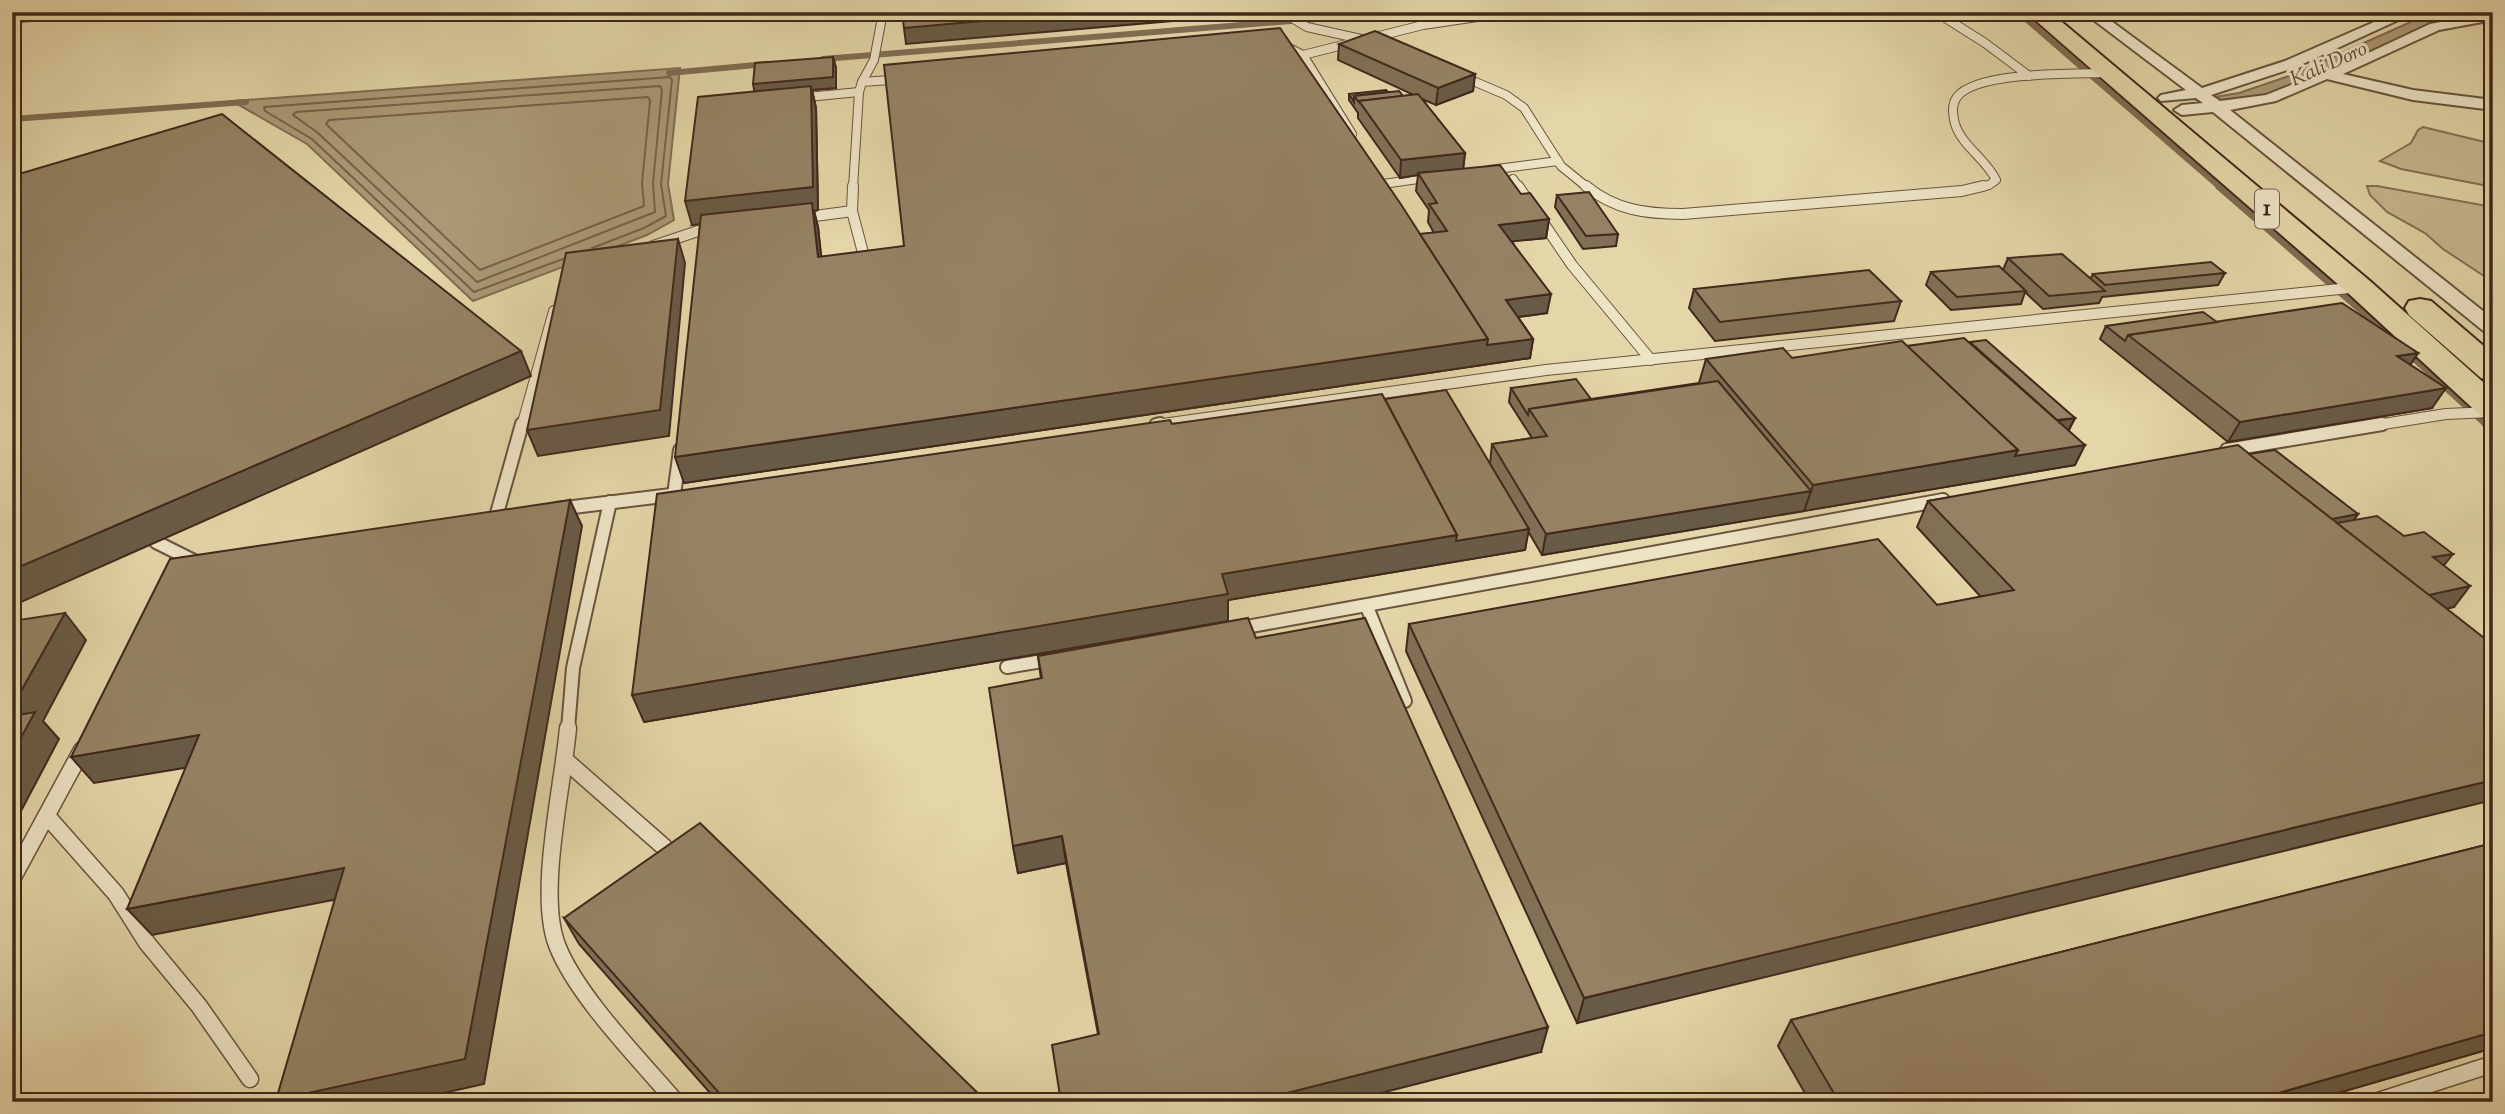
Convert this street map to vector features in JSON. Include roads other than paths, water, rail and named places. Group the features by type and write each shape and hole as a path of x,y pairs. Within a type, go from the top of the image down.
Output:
{"highway":[{"name":"1","path":"2037,12 2163,92 2359,288 2493,410"},
{"name":"1","path":"2062,12 2163,92 2493,371"}],"street":[{"path":"2090,12 2163,92 2217,107 2493,329"},
{"path":"2163,92 2248,69 2379,13"},
{"path":"2163,92 2236,86 2320,54 2406,16 2433,27"},
{"path":"2163,92 2217,107 2271,98 2433,27 2493,16"},
{"path":"2320,54 2351,64"},
{"path":"2326,74 2413,95 2493,106"}],"lane":[{"path":"866,264 852,211 859,92 874,60 883,12"},
{"path":"1282,12 1307,27 1383,45"},
{"path":"1303,55 1423,25 1511,12"},
{"path":"1936,12 1985,43 2029,76"},
{"path":"1276,44 1303,55 1355,138"},
{"path":"1444,68 1506,95 1524,108 1558,162 1593,192 1621,208 1654,214 1683,214 1962,191 1989,185 1996,180 1993,170 1979,158 1957,130 1952,109 1957,95 1972,86 2029,76 2163,92"},
{"path":"862,82 890,80"},
{"path":"784,99 859,92"},
{"path":"1477,172 1558,162"},
{"path":"1376,172 1390,194"},
{"path":"1383,184 1437,177"},
{"path":"1513,179 1572,265 1651,360"},
{"path":"789,220 852,211"},
{"path":"648,247 701,230 727,227"},
{"path":"701,230 701,244"},
{"path":"1142,427 1546,370 1977,324 2359,288"},
{"path":"482,518 503,516 559,294"},
{"path":"2208,453 2446,414 2493,410"},
{"path":"674,495 682,432"},
{"path":"546,510 687,493"},
{"path":"1220,632 1953,498"},
{"path":"610,502 573,668 565,760 548,889 556,944 576,980 606,1020 676,1102"},
{"path":"156,542 200,559 183,569"},
{"path":"1367,607 1405,701"},
{"path":"1007,667 1074,656"},
{"path":"12,879 85,744"},
{"path":"565,760 664,847"},
{"path":"47,816 116,894 147,943 199,1006 250,1079"},
{"path":"2375,1102 2493,1065"}],"water":[{"name":"Kali Doro","path":"2433,12 2493,12 2390,44 2275,93 2251,100 2231,101 2214,97 2239,93 2292,75"},
{"path":"680,68 668,184 674,220 647,235 473,301 307,144 232,101"}],"waterway":[{"path":"823,59 1401,12"},
{"path":"2018,12 2221,188"},
{"path":"669,73 766,64"},
{"path":"12,119 246,102"},
{"path":"2219,186 2396,340"},
{"path":"2407,351 2489,426"},
{"path":"2489,426 2493,430"}]}
